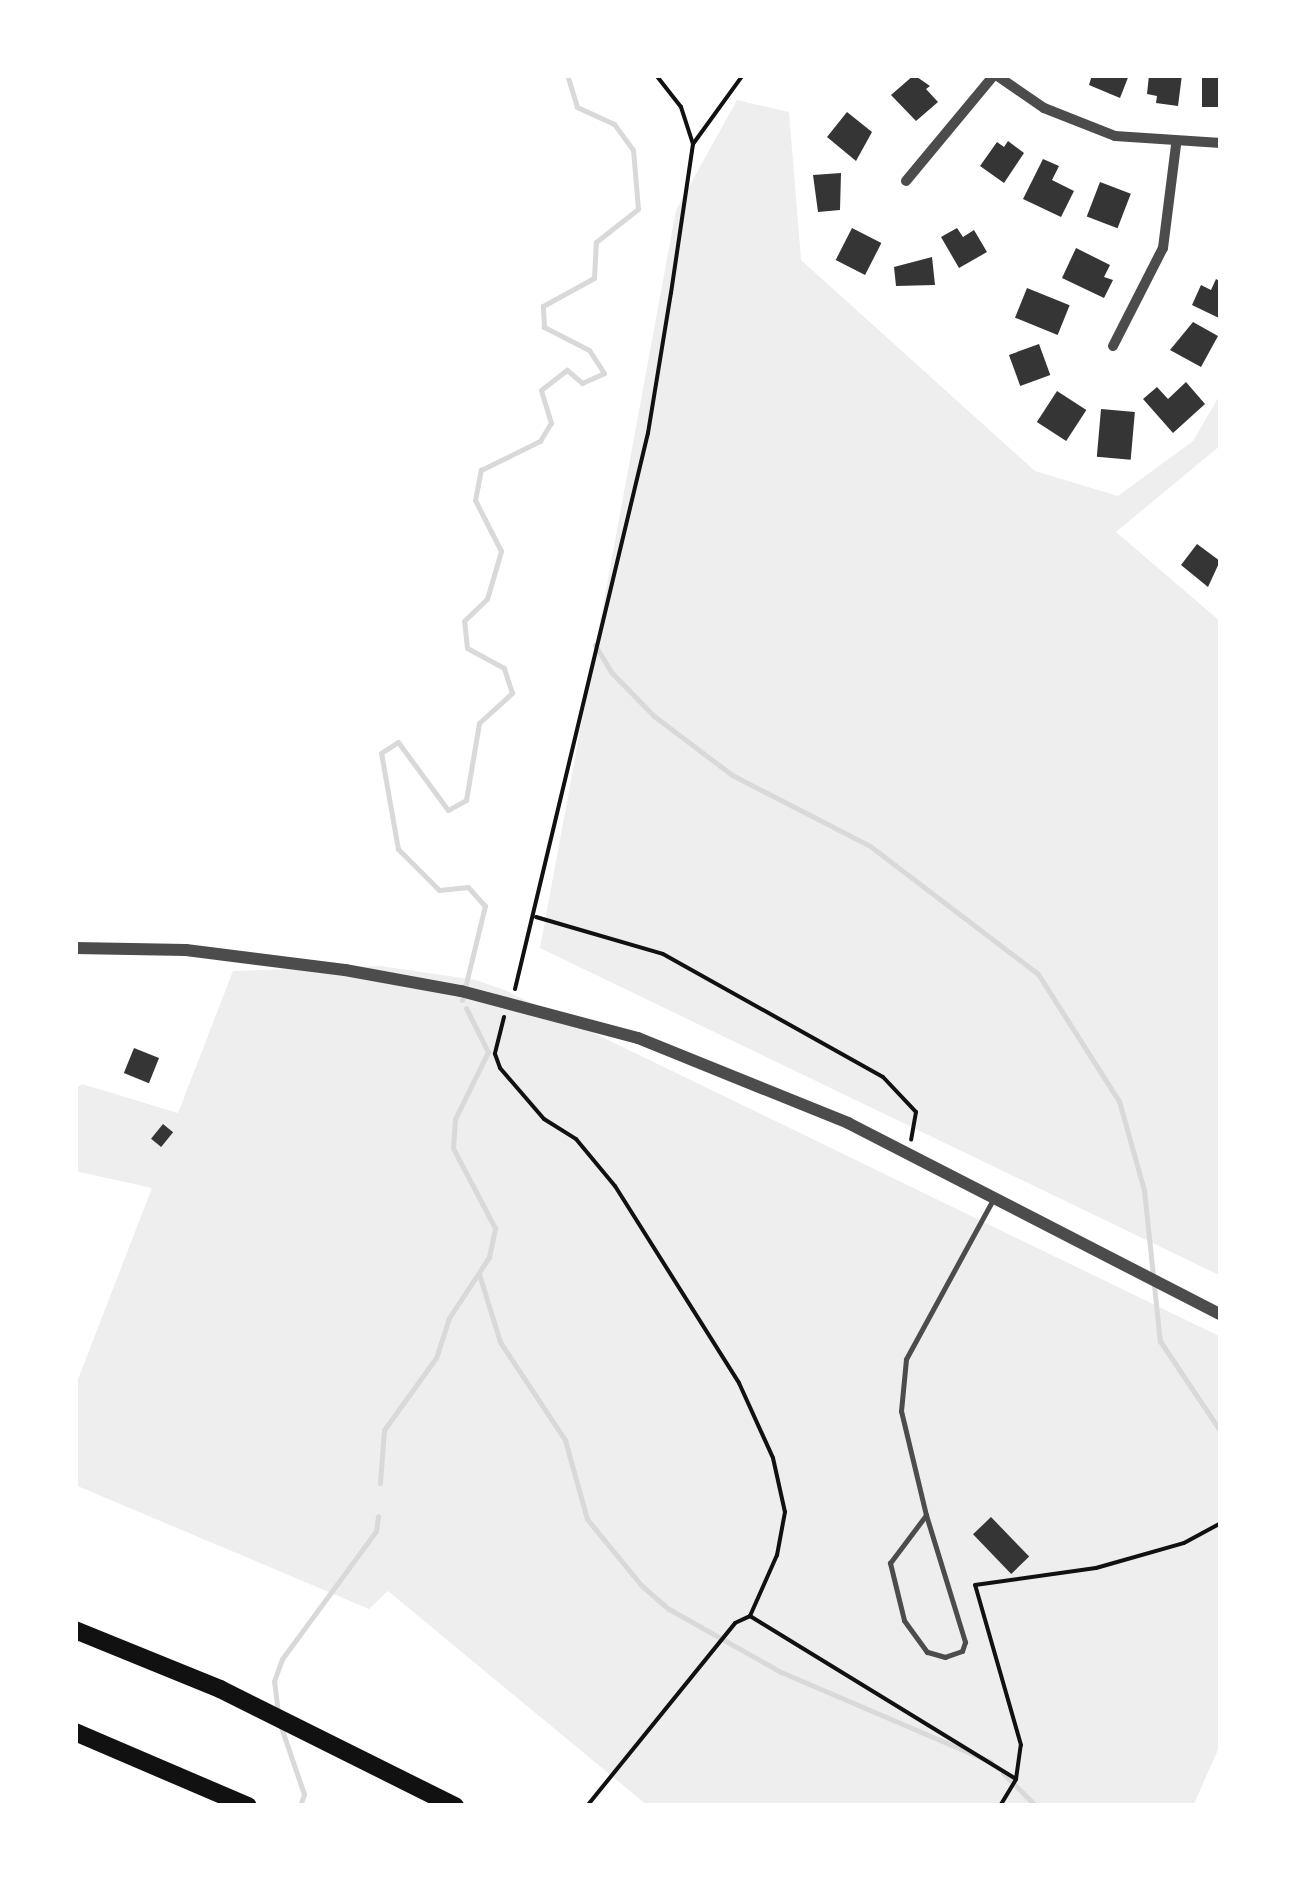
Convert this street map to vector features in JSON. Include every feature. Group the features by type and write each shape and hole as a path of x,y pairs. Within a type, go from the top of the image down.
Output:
{"highway":[{"path":"75,1630 220,1690 455,1806"},
{"path":"75,1732 248,1806"}],"street":[{"path":"906,182 995,75 1089,128 1176,145 1221,143"},
{"path":"1113,346 1163,248 1176,145"},
{"path":"75,948 266,958 573,1018 730,1072 909,1154 1221,1314"}],"lane":[{"path":"926,1515 890,1563 904,1620 927,1652 946,1657 962,1651 965,1642 926,1515 901,1411 906,1358 994,1198"}],"path":[{"path":"587,1806 728,1632 750,1616 777,1555 785,1512 773,1458 739,1384 615,1186 576,1139 544,1119 495,1054 536,916 648,434 693,144 681,106 656,75"},
{"path":"693,144 743,75"},
{"path":"536,916 663,954 883,1077 916,1112 909,1154"},
{"path":"1000,1806 1016,1779 1020,1746 975,1585 1096,1568 1184,1543 1221,1524"},
{"path":"750,1616 1016,1779"}],"shaded area":[{"path":"737,100 789,112 801,260 1035,471 1118,496 1193,441 1221,393 1221,445 1116,532 1221,622 1221,1276 540,948 676,210"},
{"path":"380,966 476,980 507,991 1221,1337 1221,1743 1193,1806 648,1806 388,1591 369,1609 75,1485 75,1387 152,1188 75,1171 75,1089 82,1084 178,1113 233,971"}],"building":[{"path":"914,75 930,86 926,89 938,102 916,121 891,95"},
{"path":"1092,75 1129,75 1120,98 1089,85"},
{"path":"1149,75 1182,75 1178,106 1156,103 1157,96 1147,94"},
{"path":"1202,75 1221,75 1221,107 1202,107"},
{"path":"847,112 872,132 856,161 827,137"},
{"path":"1008,141 1024,153 1004,183 980,166 997,142 1004,147"},
{"path":"1043,159 1059,166 1052,180 1074,191 1061,217 1023,199"},
{"path":"841,173 840,210 818,212 813,175"},
{"path":"1100,182 1131,194 1118,228 1087,217"},
{"path":"852,228 881,243 865,275 836,260"},
{"path":"957,228 963,237 974,230 987,252 959,268 941,237"},
{"path":"1076,248 1110,265 1104,277 1113,280 1104,298 1062,278"},
{"path":"932,257 935,285 896,286 894,267"},
{"path":"1216,279 1221,282 1221,319 1192,305 1201,285 1211,290"},
{"path":"1027,288 1070,305 1058,335 1015,318"},
{"path":"1193,322 1218,336 1201,367 1170,350"},
{"path":"1039,344 1050,375 1020,386 1009,355"},
{"path":"1186,382 1205,404 1173,433 1143,399 1157,387 1168,399"},
{"path":"1057,391 1086,410 1066,441 1037,422"},
{"path":"1101,409 1135,412 1131,460 1097,457"},
{"path":"1197,544 1220,561 1208,587 1181,565"},
{"path":"134,1048 159,1058 149,1083 124,1073"},
{"path":"163,1124 173,1132 161,1147 151,1139"},
{"path":"991,1517 1029,1557 1011,1574 973,1534"}],"waterway":[{"path":"462,1000 485,906 468,887 439,890 398,849 381,753 398,742 448,810 466,800 479,723 512,693 504,668 467,648 464,621 487,599 501,551 475,500 481,470 540,441 551,423 541,390 567,370 582,383 604,373 589,350 544,327 543,306 594,278 596,242 638,209 633,150 614,124 577,107 567,75"},
{"path":"595,645 611,672 654,716 732,775 870,846 1038,974 1119,1101 1144,1190 1160,1341 1221,1432"},
{"path":"380,1483 384,1430 436,1358 449,1318 489,1257 495,1228 453,1148 455,1119 488,1052 466,1008"},
{"path":"479,1274 500,1342 565,1440 587,1519 641,1585 669,1609 781,1672 991,1762"},
{"path":"278,1713 274,1681 282,1659 376,1531 378,1516"},
{"path":"280,1724 304,1794 300,1806"},
{"path":"1003,1773 1036,1806"}]}
